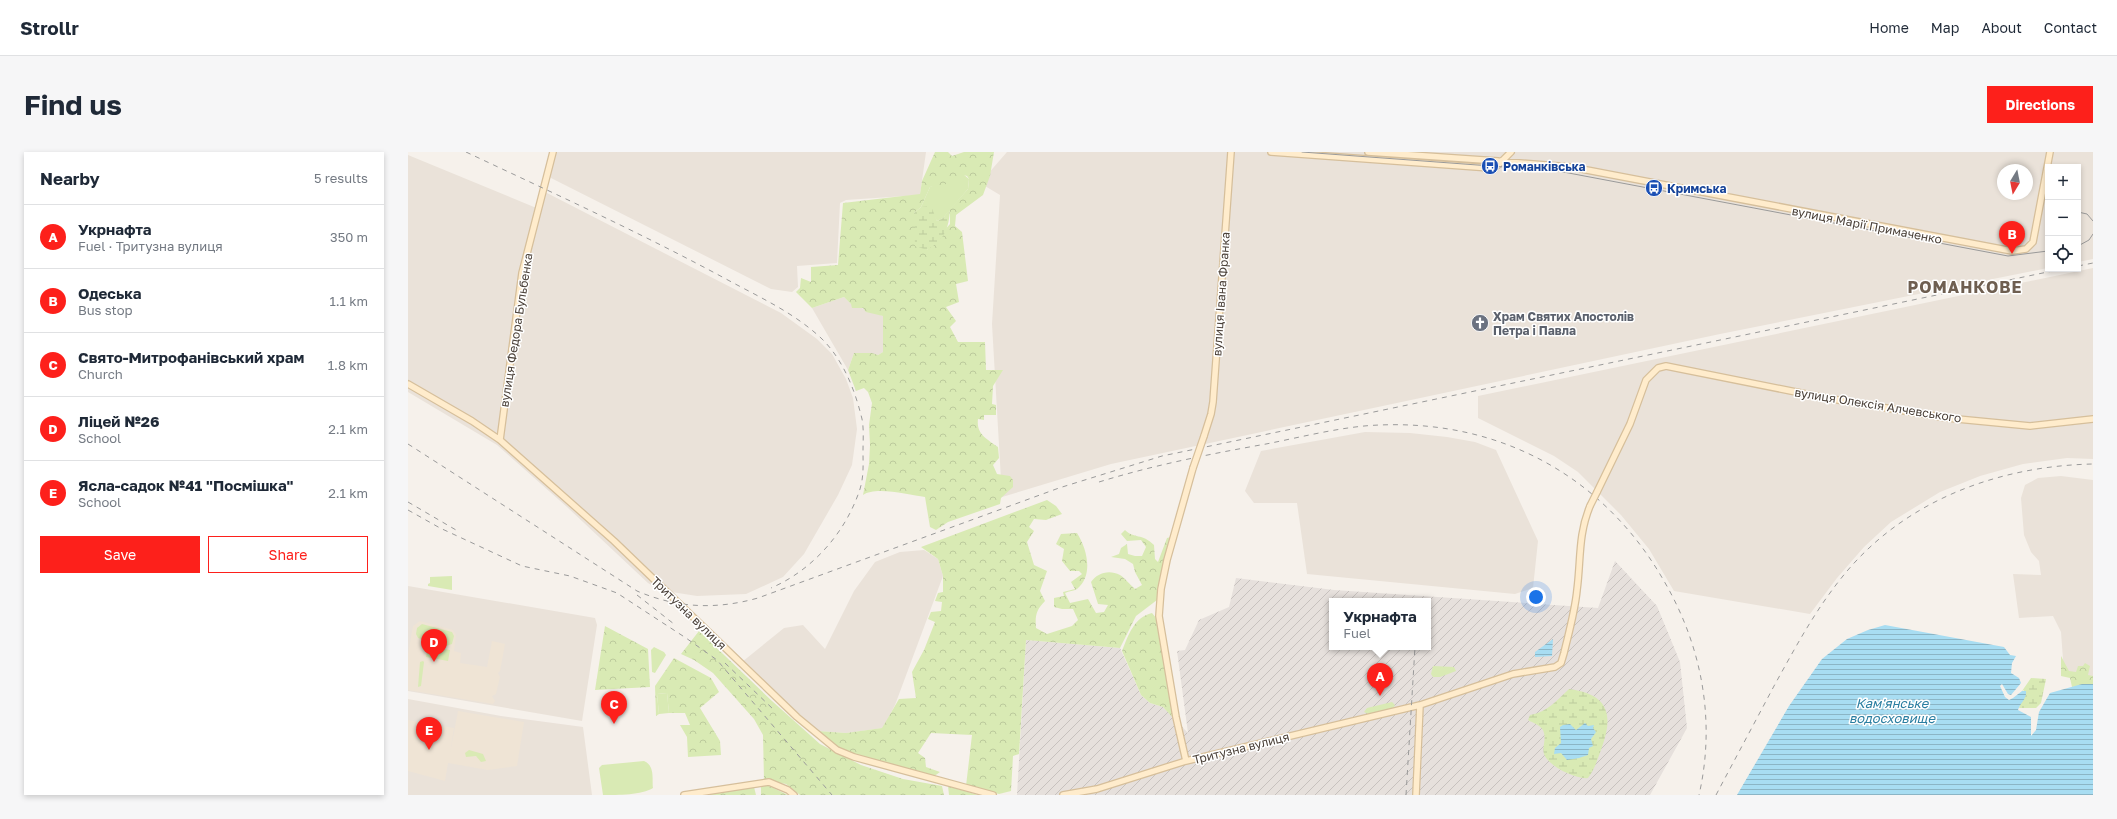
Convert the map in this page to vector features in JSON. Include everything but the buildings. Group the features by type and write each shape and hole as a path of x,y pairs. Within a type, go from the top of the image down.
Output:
{"street":[{"name":"вулиця Федора Бульбенка","path":"500,440 522,273 552,152"},
{"name":"вулиця Івана Франка","path":"1186,761 1176,717 1159,616 1161,589 1167,560 1193,468 1211,414 1213,402 1231,152"},
{"path":"1272,152 1490,168 1496,167 1499,162 1509,154"},
{"name":"вулиця Марії Примаченко","path":"1368,152 1571,167 2000,250 2026,249 2033,242 2050,152"},
{"name":"вулиця Олексія Алчевського","path":"1590,506 1630,424 1646,380 1658,368 1666,366 1826,398 1947,418 2030,426 2093,419"},
{"name":"Тритузна вулиця","path":"408,384 472,421 500,440 614,541 819,737 837,750 854,757 993,795"},
{"name":"Тритузна вулиця","path":"1063,795 1098,789 1186,761 1420,705 1513,674 1555,667 1561,663 1563,658 1577,592 1580,540 1583,522 1590,506"},
{"path":"1416,795 1420,705"},
{"path":"684,795 769,782 784,788 794,795"}],"shaded area":[{"path":"553,152 926,152 920,195 846,200 840,203 837,263 797,266 798,287 792,292 771,289 551,178 548,174"},
{"path":"1007,152 2093,152 2093,259 2081,261 2081,164 2045,164 2045,269 1720,334 1111,464 1002,497 992,324 1000,195 980,183"},
{"path":"408,155 534,207 540,208 545,192 781,313 817,339 832,354 846,379 853,398 857,429 852,465 838,495 804,554 783,577 746,594 697,596 659,590 648,583 567,507 497,445 408,392"},
{"path":"2093,268 2093,459 2067,458 2023,464 1980,476 1940,492 1891,522 1864,547 1837,578 1810,614 1674,591 1649,549 1621,515 1578,472 1554,456 1478,418 1478,396 2074,272 2081,272 2081,270"},
{"path":"844,297 851,304 883,316 883,352 878,355 854,353 848,370 812,308"},
{"path":"1365,432 1410,433 1447,437 1475,442 1496,450 1538,541 1533,588 1515,594 1307,574 1297,503 1254,503 1245,491 1261,451"},
{"path":"2061,476 2093,480 2093,678 2064,673 2061,632 2053,616 2019,618 2013,574 2041,575 2039,561 2031,552 2024,535 2021,498 2025,485 2038,478"},
{"path":"924,550 938,559 943,576 895,705 883,728 846,733 818,731 742,662 784,628 803,625 825,649 854,591 875,562 900,552"},
{"path":"1615,561 1657,606 1680,662 1687,728 1650,795 1017,795 1026,640 1120,648 1141,695 1150,703 1163,707 1188,733 1177,651 1185,650 1199,620 1229,607 1236,578 1334,590 1598,608"},
{"path":"408,586 595,618 597,625 582,721 408,691"},
{"path":"420,621 453,630 456,635 454,651 461,653 460,663 487,667 492,641 505,644 500,671 498,673 500,677 496,694 492,696 495,701 493,704 408,690 408,654 413,626"},
{"path":"408,699 501,716 583,727 592,795 408,795"},
{"path":"458,711 524,722 517,766 488,770 448,763 445,781 408,771 408,720 454,728 450,753"}],"green space":[{"path":"935,152 948,152 952,156 964,152 994,152 990,176 983,195 956,215 955,226 962,232 968,281 956,284 959,302 946,307 956,321 950,327 958,342 985,342 986,370 1003,370 993,386 992,404 996,405 996,415 984,415 984,420 978,419 978,424 983,436 998,447 999,458 993,465 997,474 1010,476 1013,480 1013,487 1001,498 1000,504 948,522 936,530 930,527 925,497 884,491 869,492 863,495 869,464 869,425 872,403 868,392 864,388 856,391 848,370 854,353 872,353 878,355 883,352 883,316 866,312 863,308 852,308 851,304 844,297 812,308 796,292 800,288 801,278 811,282 811,267 838,265 843,203 920,194 922,181","holes":["963,175 967,176 969,179 968,189 950,209 950,224 927,250 914,213 921,207 930,187 957,182"]},
{"path":"963,174 969,179 968,189 943,218 937,221 933,214 921,207 930,187"},
{"path":"931,206 937,221 943,218 950,209 947,228 938,242 927,250 915,246 914,213 921,207"},
{"path":"1047,500 1056,506 1062,514 1046,520 1034,519 1029,527 1034,531 1027,542 1034,565 1047,571 1040,591 1045,601 1037,613 1036,628 1047,634 1072,626 1078,620 1073,609 1054,607 1054,598 1064,596 1063,592 1075,589 1071,582 1082,574 1079,571 1070,571 1062,561 1064,549 1056,544 1061,534 1077,533 1084,547 1087,562 1086,577 1082,583 1077,589 1065,593 1070,603 1088,599 1096,613 1104,612 1108,605 1098,604 1091,582 1100,574 1108,572 1116,573 1122,576 1135,589 1142,585 1135,572 1133,564 1125,559 1111,557 1119,554 1121,548 1127,544 1128,554 1135,556 1142,556 1146,547 1141,540 1127,541 1121,534 1125,530 1128,533 1150,541 1154,545 1155,559 1158,562 1167,538 1171,537 1157,600 1136,616 1120,648 1026,640 1019,754 1013,756 1011,791 999,794 966,786 972,735 931,733 918,753 925,758 926,767 940,772 933,777 854,754 837,747 818,731 846,733 882,728 899,699 916,698 912,672 924,650 935,622 928,619 931,612 941,611 942,602 935,601 938,593 943,592 943,576 938,559 921,547"},
{"path":"452,576 452,590 428,586 430,583 430,577"},
{"path":"1152,613 1157,619 1174,719 1163,707 1150,703 1141,695 1122,651 1132,628 1146,615"},
{"path":"422,624 452,632 454,636 452,644 446,646 418,638 416,634 417,628"},
{"path":"605,626 648,649 650,687 595,690"},
{"path":"699,631 772,701 820,744 861,765 903,779 942,786 944,795 800,795 786,784 764,780 763,735 754,719 713,673 694,660 681,654"},
{"path":"428,646 450,650 448,661 426,657"},
{"path":"654,647 664,652 666,655 655,673 652,672 651,650"},
{"path":"2061,656 2069,671 2076,672 2078,666 2083,666 2085,663 2090,666 2088,675 2093,676 2093,684 2072,687 2070,678 2061,676"},
{"path":"674,658 711,678 719,692 700,708 720,741 721,755 688,757 687,737 680,725 690,725 685,713 669,713 667,693 657,694 659,714 656,716 655,686"},
{"path":"423,661 421,686 418,687 420,662"},
{"path":"1433,666 1454,667 1456,671 1440,677 1433,677 1431,674"},
{"path":"2031,678 2046,679 2041,703 2036,708 2019,708 2024,690 2022,691"},
{"path":"1569,689 1582,692 1600,701 1605,708 1607,715 1606,735 1593,771 1588,778 1577,777 1563,771 1551,763 1544,754 1543,731 1540,727 1528,720 1530,715 1547,708"},
{"path":"667,693 669,713 659,714 657,694"},
{"path":"1392,702 1395,705 1393,708 1368,714 1364,712 1367,708"},
{"path":"469,750 483,754 486,761 481,762 476,756 466,757 465,753"},
{"path":"644,761 648,763 651,769 653,776 653,788 643,792 623,795 603,795 599,768 602,765"},
{"path":"761,786 769,786 788,795 761,795"},
{"path":"948,786 978,795 949,795"},
{"path":"754,787 756,795 700,795"}],"water":[{"name":"Кам'янське водосховище","path":"1885,625 2004,647 2010,655 2016,656 2012,663 2011,673 2019,678 2021,683 2011,695 2008,694 2002,684 2000,686 2005,697 2009,700 2022,691 2026,691 2018,710 2031,717 2031,736 2036,730 2039,712 2050,693 2082,684 2093,684 2093,795 1737,795 1789,706 1822,659 1847,639"},
{"path":"1553,639 1552,656 1535,657 1535,652"},
{"path":"1585,723 1588,726 1594,725 1593,728 1596,732 1591,739 1593,746 1589,748 1588,755 1567,760 1561,753 1554,754 1555,748 1561,743 1560,727 1570,724 1576,730"}],"tram line":[{"path":"1302,152 1558,171 2008,256 2045,251"},
{"path":"2081,213 2087,214 2093,221"},
{"path":"2081,244 2089,240 2093,234"}],"railway":[{"path":"466,152 629,229 763,299 799,320 821,338 836,355 852,386 862,419 863,470 860,489 846,520 826,548 801,571 771,588"},
{"path":"2081,265 2093,263"},
{"path":"408,444 637,591 667,601 682,604 711,606 742,602 758,598 1059,488 1162,456 2048,272"},
{"path":"1099,482 1140,470 1203,456 1338,430 1380,425 1424,426 1467,432 1507,444 1544,462 1579,484 1611,512 1639,544 1664,581 1677,606 1688,631 1702,685 1706,739 1704,767 1699,795"},
{"path":"1716,795 1804,632 1839,581 1863,553 1891,530 1921,510 1952,494 1986,481 2021,472 2057,466 2093,464"},
{"path":"408,502 456,530"},
{"path":"408,510 440,528 522,566 570,576 617,593 686,638 717,660 832,795"},
{"path":"637,595 674,624"},
{"path":"1406,795 1415,650"},
{"path":"725,663 774,710"}],"place":[{"name":"Романківська","path":"1490,166"},
{"name":"Кримська","path":"1654,188"},
{"name":"Одеська","path":"2012,254"},
{"name":"Храм Святих Апостолів Петра і Павла","path":"1480,323"},
{"name":"Ліцей №26","path":"434,662"},
{"name":"Укрнафта","path":"1380,696"},
{"name":"Свято-Митрофанівський храм","path":"614,724"},
{"name":"Ясла-садок №41 \"Посмішка\"","path":"429,750"}],"district":[{"name":"РОМАНКОВЕ","path":"1965,287"}]}
